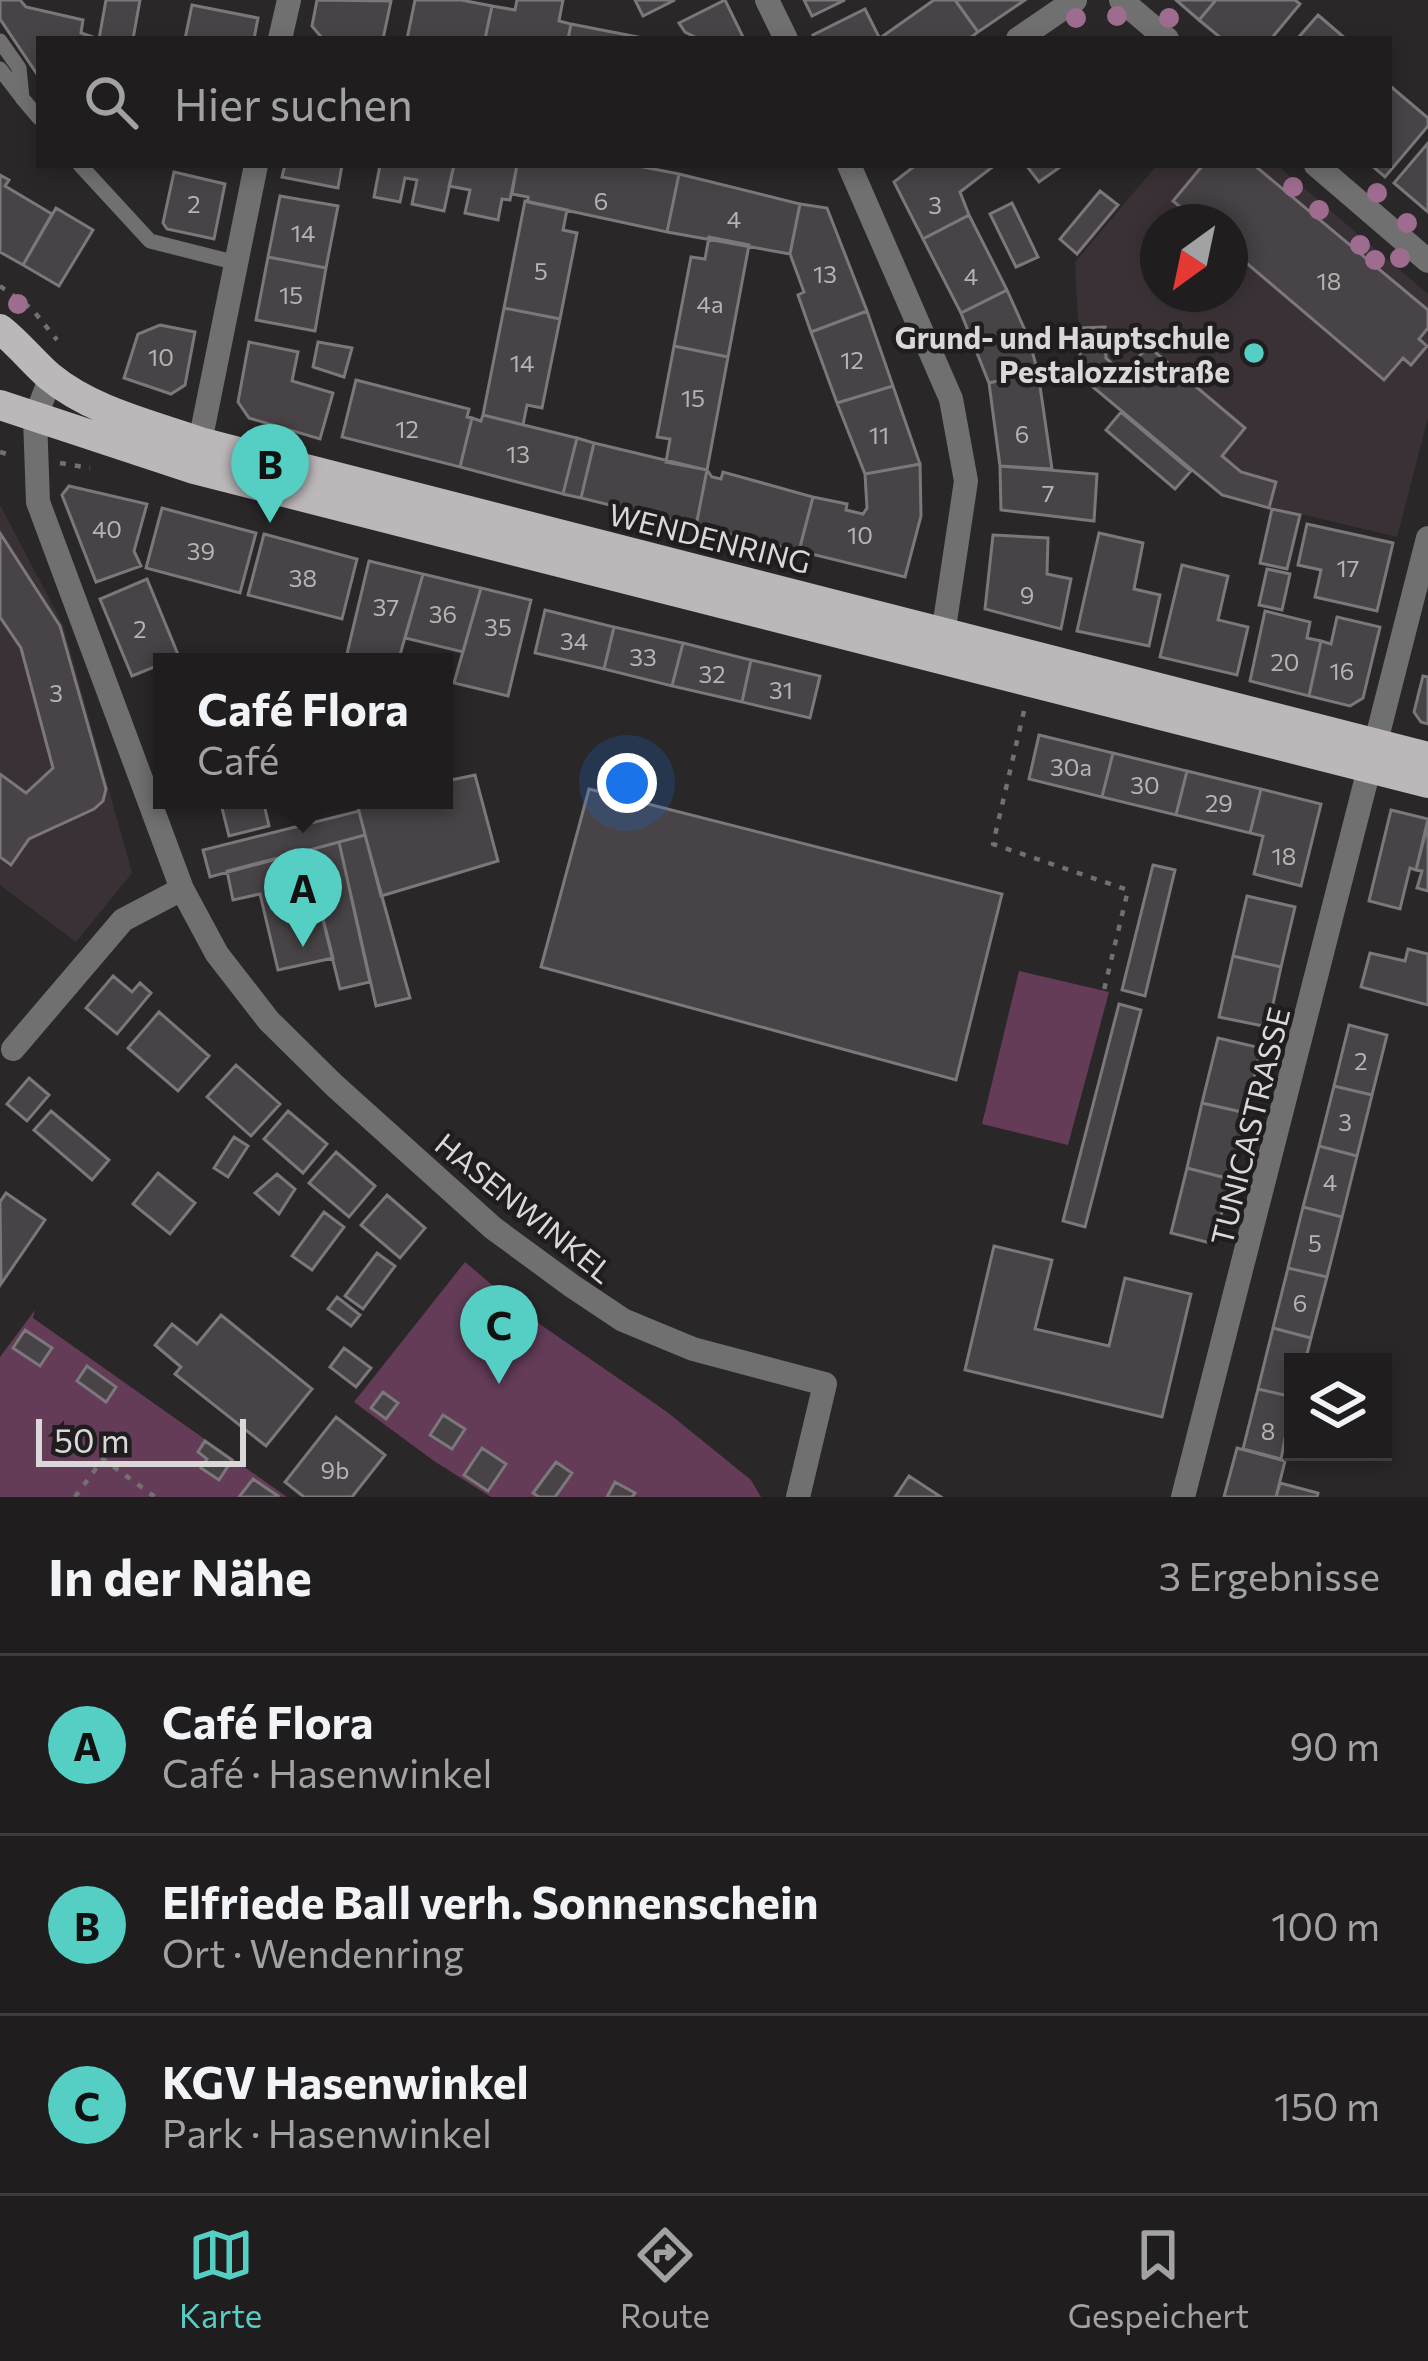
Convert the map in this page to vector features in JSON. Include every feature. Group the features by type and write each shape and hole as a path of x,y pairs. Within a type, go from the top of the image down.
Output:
{"main road":[{"name":"WENDENRING","path":"0,329 51,377 106,410 200,442 942,647"},
{"name":"WENDENRING","path":"0,405 194,469 942,647 1374,757 1428,783"},
{"name":"WENDENRING","path":"1374,757 1428,758"}],"street":[{"path":"281,36 289,0"},
{"path":"767,0 785,36"},
{"path":"1022,36 1075,0"},
{"path":"1121,0 1163,36"},
{"path":"200,442 255,168"},
{"path":"850,168 951,399 966,481 942,647"},
{"path":"1320,168 1428,261"},
{"name":"HASENWINKEL","path":"51,377 35,418 38,502 182,889 217,954 269,1022 493,1228 623,1320 693,1348 825,1384 798,1497"},
{"name":"TUNICASTRASSE","path":"1183,1497 1428,538"},
{"path":"13,1049 123,920 182,889"}],"lane":[{"path":"0,41 19,68 22,98"},
{"path":"0,69 36,114"},
{"path":"83,168 150,241 237,263"},
{"path":"0,389 35,418"}],"path":[{"path":"0,286 32,309 64,347"},
{"path":"36,460 91,468"},
{"path":"1024,711 993,844 1128,890 1104,991"},
{"path":"75,1497 103,1459 155,1497"}],"shaded area":[{"name":"Grund- und Hauptschule Pestalozzistraße","path":"1154,168 1281,168 1428,294 1428,418 1397,537 1222,495 1081,377 1075,262"},
{"path":"0,505 63,625 132,873 76,942 0,885"},
{"path":"1019,971 1109,992 1068,1145 982,1124"},
{"path":"465,1262 531,1318 667,1412 751,1480 761,1497 491,1497 354,1402"},
{"path":"35,1310 33,1318 287,1497 0,1497 0,1357"}],"building":[{"path":"0,0 20,0 26,7 83,20 81,33 90,36 36,36 36,73 0,19"},
{"path":"106,0 140,0 134,36 100,36"},
{"path":"317,0 391,1 384,36 320,36 312,26"},
{"path":"415,0 492,6 486,36 408,36"},
{"path":"517,0 563,0 559,21 571,24 569,36 486,36 492,6 515,10"},
{"path":"635,0 675,0 643,16"},
{"path":"725,0 743,36 693,36 679,23"},
{"path":"804,0 845,0 812,16"},
{"path":"934,0 955,0 978,32 973,36 883,36"},
{"path":"955,0 1025,0 978,32"},
{"path":"1176,0 1216,0 1199,20"},
{"path":"1216,0 1295,0 1300,4 1273,36 1218,36 1199,20"},
{"path":"192,5 258,18 255,36 186,36"},
{"path":"865,9 878,36 814,36"},
{"path":"1318,15 1342,36 1300,36"},
{"path":"571,24 633,36 569,36"},
{"path":"1392,88 1428,118 1428,126 1385,177 1374,168 1392,168"},
{"path":"1428,143 1428,212 1394,183"},
{"path":"284,168 341,168 338,188 282,177"},
{"path":"379,168 453,168 444,211 412,204 417,180 405,178 400,202 374,197"},
{"path":"453,168 516,168 510,200 502,199 498,220 465,213 470,190 449,186"},
{"path":"516,168 648,168 679,174 667,232 528,202 528,197 512,194"},
{"path":"912,168 991,168 960,192 969,215 923,239 894,182"},
{"path":"1028,168 1059,168 1039,182"},
{"name":"Grund- und Hauptschule Pestalozzistraße","path":"1200,168 1258,168 1428,310 1428,328 1419,339 1427,346 1411,365 1403,358 1384,380 1248,264 1248,204 1173,201"},
{"path":"174,172 225,184 214,239 167,229 163,223"},
{"path":"679,174 800,204 790,254 667,232"},
{"path":"0,175 9,180 5,186 52,214 23,265 0,252"},
{"path":"1100,191 1118,205 1077,254 1060,239"},
{"path":"280,196 338,206 326,268 268,257"},
{"path":"525,201 567,210 563,230 577,233 560,319 504,308"},
{"path":"1012,203 1038,257 1016,267 990,214"},
{"path":"800,204 827,208 867,311 811,332 798,295 804,292 790,254"},
{"path":"56,208 93,230 59,286 23,265"},
{"path":"969,215 1007,290 961,313 923,239"},
{"path":"709,237 749,245 728,357 674,346 691,257 705,259"},
{"path":"268,257 326,268 315,331 256,320"},
{"path":"1007,290 1038,372 989,383 961,313"},
{"path":"504,308 560,319 542,408 527,405 523,425 483,415"},
{"path":"867,311 893,386 837,403 811,332"},
{"path":"160,325 195,332 185,385 171,394 124,378 138,334"},
{"path":"1105,327 1106,358 1124,374 1148,346 1245,428 1222,456 1241,472 1276,482 1269,508 1222,495 1081,377 1079,328"},
{"path":"249,342 298,352 292,381 333,393 320,439 249,418 238,402"},
{"path":"318,342 352,348 344,377 313,367"},
{"path":"674,346 728,357 707,470 666,462 670,439 657,437"},
{"path":"1038,372 1052,469 1000,466 989,383"},
{"path":"356,380 469,409 467,417 472,418 460,467 342,437"},
{"path":"893,386 920,464 865,474 837,403"},
{"path":"1121,412 1191,471 1175,489 1106,430"},
{"path":"483,415 577,438 563,494 460,467 472,418 481,421"},
{"path":"577,438 594,443 581,498 563,494"},
{"path":"594,443 707,470 696,526 581,498"},
{"path":"920,464 921,516 905,577 799,551 813,497 847,504 846,510 863,514 867,508 865,474"},
{"path":"1000,466 1097,474 1094,521 1001,510"},
{"path":"707,470 712,477 721,479 723,472 813,497 799,551 696,526"},
{"path":"69,486 147,504 134,551 141,566 96,582 62,495"},
{"path":"162,508 256,533 240,593 146,568"},
{"path":"1272,509 1300,515 1287,569 1260,563"},
{"path":"1307,524 1393,543 1377,611 1315,597 1321,570 1298,565"},
{"path":"0,533 60,626 106,789 103,801 94,809 29,839 11,865 0,857 0,774 26,793 53,768 21,648 0,617"},
{"path":"1099,533 1143,543 1134,589 1160,595 1149,646 1077,631"},
{"path":"264,534 357,559 342,619 248,595"},
{"path":"993,535 1048,538 1047,574 1071,579 1061,629 985,609"},
{"path":"369,561 423,574 401,653 347,653"},
{"path":"1182,565 1228,576 1218,620 1248,627 1237,675 1160,657"},
{"path":"1267,569 1290,574 1282,610 1259,605"},
{"path":"423,574 481,588 463,652 405,638"},
{"path":"147,579 177,653 153,653 153,668 132,676 100,599"},
{"path":"481,588 531,600 508,696 454,683"},
{"path":"545,610 614,627 604,669 535,653"},
{"path":"1265,611 1310,622 1307,638 1321,641 1309,696 1250,681"},
{"path":"1337,617 1380,627 1363,698 1350,706 1309,696 1321,641 1331,644"},
{"path":"614,627 683,643 672,686 604,669"},
{"path":"683,643 751,660 742,702 672,686"},
{"path":"751,660 820,676 810,718 742,702"},
{"path":"1423,676 1428,677 1428,724 1414,712"},
{"path":"1039,735 1113,753 1102,797 1029,779"},
{"path":"1113,753 1187,771 1176,815 1102,797"},
{"path":"1187,771 1261,789 1250,833 1176,815"},
{"path":"475,775 498,861 381,896 358,809 453,809 453,780"},
{"path":"589,789 1002,894 956,1080 541,967"},
{"path":"1261,789 1321,804 1301,886 1254,874 1263,836 1250,833"},
{"path":"222,809 265,809 269,826 229,836"},
{"path":"1391,810 1428,819 1416,870 1410,868 1400,909 1369,901"},
{"path":"359,811 365,835 210,877 203,850"},
{"path":"1428,823 1428,891 1417,888 1422,871 1416,870"},
{"path":"365,835 410,998 376,1006 339,842"},
{"path":"339,842 370,982 340,989 306,851"},
{"path":"306,851 333,958 278,970 260,894 233,900 227,871"},
{"path":"1153,865 1175,870 1145,996 1122,990"},
{"path":"1247,896 1295,907 1281,967 1233,956"},
{"path":"1408,949 1428,954 1428,1005 1361,987 1370,953 1405,961"},
{"path":"1233,956 1281,967 1268,1027 1219,1017"},
{"path":"113,976 132,992 140,983 151,993 117,1034 86,1008"},
{"path":"1119,1004 1141,1010 1085,1227 1063,1221"},
{"path":"159,1012 209,1056 178,1091 128,1048"},
{"path":"1349,1025 1387,1035 1372,1095 1334,1086"},
{"path":"1218,1038 1261,1048 1246,1113 1202,1103"},
{"path":"236,1065 280,1104 251,1136 207,1097"},
{"path":"29,1078 49,1095 27,1121 7,1104"},
{"path":"1334,1086 1372,1095 1357,1156 1319,1146"},
{"path":"1202,1103 1246,1113 1230,1179 1187,1168"},
{"path":"51,1111 109,1160 92,1180 34,1130"},
{"path":"288,1111 327,1144 303,1173 264,1139"},
{"path":"234,1137 248,1146 228,1177 214,1168"},
{"path":"1319,1146 1357,1156 1342,1217 1303,1207"},
{"path":"336,1152 375,1186 349,1217 309,1183"},
{"path":"1187,1168 1230,1179 1214,1244 1171,1233"},
{"path":"158,1173 195,1203 170,1234 133,1204"},
{"path":"277,1174 295,1189 279,1214 255,1193"},
{"path":"6,1193 45,1220 1,1284 0,1202"},
{"path":"387,1195 425,1228 400,1258 361,1225"},
{"path":"1303,1207 1342,1217 1327,1277 1288,1268"},
{"path":"324,1212 344,1227 312,1270 292,1256"},
{"path":"994,1246 1052,1260 1035,1329 1109,1346 1125,1278 1191,1294 1162,1417 965,1370"},
{"path":"377,1253 395,1266 363,1309 345,1296"},
{"path":"1288,1268 1327,1277 1311,1338 1273,1328"},
{"path":"337,1297 360,1315 351,1326 328,1309"},
{"path":"221,1315 312,1389 266,1446 175,1374 181,1367 155,1345 172,1324 197,1344"},
{"path":"1273,1328 1311,1338 1307,1353 1284,1353 1284,1395 1258,1389"},
{"path":"25,1330 52,1348 40,1366 13,1348"},
{"path":"344,1348 371,1368 356,1387 330,1367"},
{"path":"87,1366 116,1387 106,1402 77,1381"},
{"path":"1258,1389 1284,1395 1281,1459 1243,1449"},
{"path":"383,1392 398,1403 386,1419 371,1408"},
{"path":"443,1415 465,1429 452,1449 430,1435"},
{"path":"336,1417 385,1455 352,1497 304,1497 285,1482"},
{"path":"205,1441 232,1460 219,1480 201,1468 207,1459 198,1452"},
{"path":"482,1448 506,1464 488,1491 464,1475"},
{"path":"1237,1448 1285,1461 1276,1497 1224,1497"},
{"path":"556,1462 572,1473 555,1497 539,1497 533,1493"},
{"path":"909,1476 941,1497 895,1497"},
{"path":"253,1479 278,1496 239,1497"},
{"path":"615,1482 635,1493 607,1497"},
{"path":"1280,1483 1318,1493 1317,1497 1276,1497"}],"place":[{"name":"Grund- und Hauptschule Pestalozzistraße","path":"1254,353"},
{"name":"Elfriede Ball verh. Sonnenschein","path":"270,523"},
{"name":"Café Flora","path":"303,947"},
{"name":"KGV Hasenwinkel","path":"499,1384"}]}
